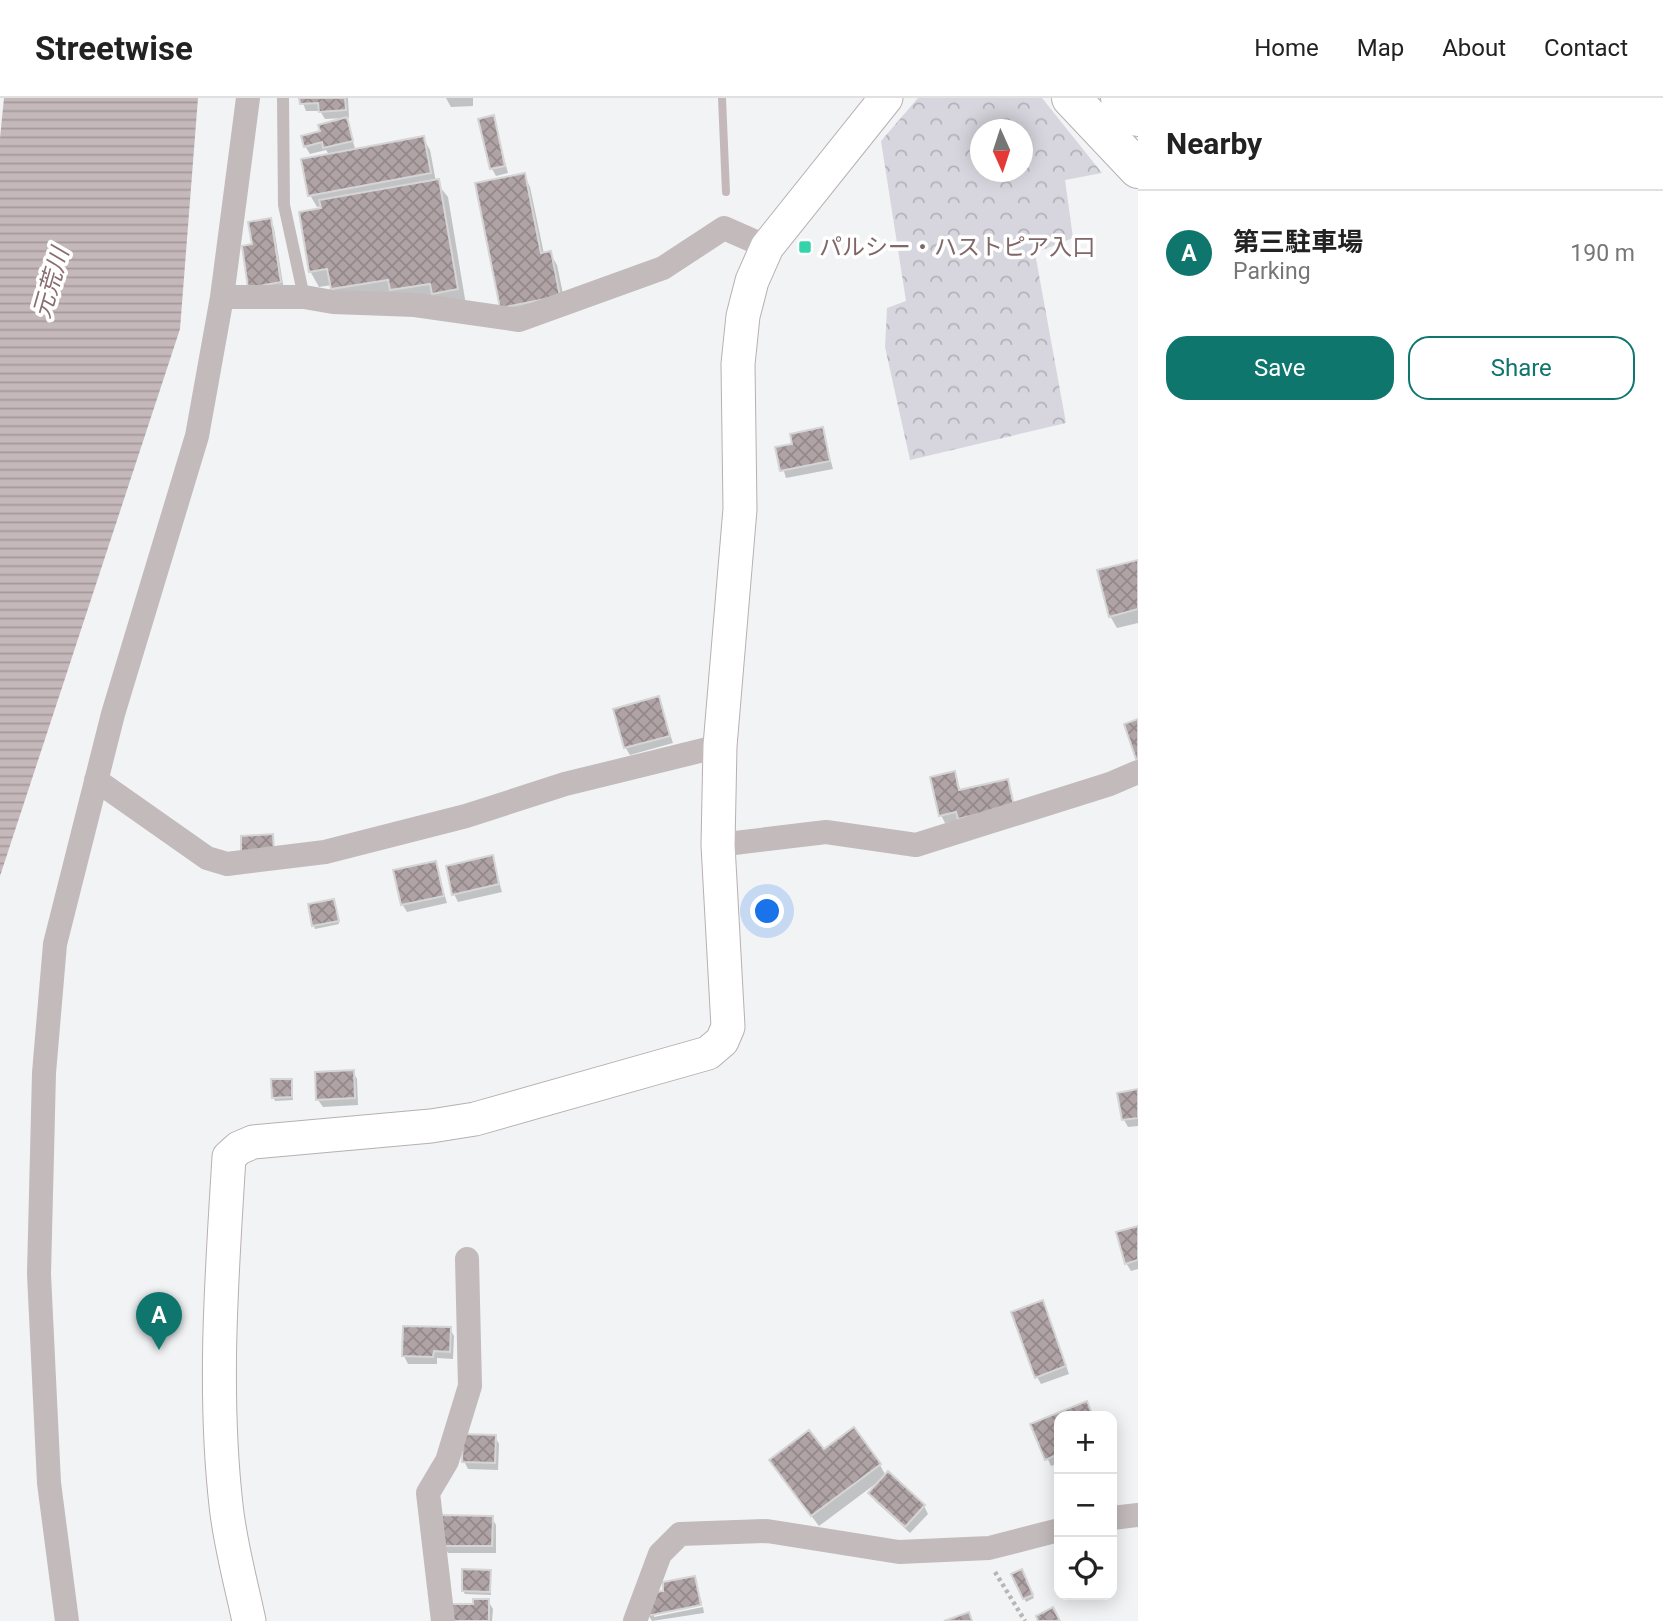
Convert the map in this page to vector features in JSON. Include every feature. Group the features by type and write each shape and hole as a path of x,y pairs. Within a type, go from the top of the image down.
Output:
{"highway":[{"path":"1072,98 1138,169"},
{"path":"1120,98 1138,117"}],"street":[{"path":"67,1621 49,1483 40,1288 44,1073 55,944 96,780 197,436 222,297 248,98"},
{"path":"248,1621 226,1507 221,1440 221,1288 229,1157 239,1148 253,1142 431,1126 475,1119 708,1053 722,1041 728,1027 718,845 720,746 740,509 738,364 743,316 752,281 767,247 886,98"},
{"path":"222,297 304,297 333,302 415,305 519,320 663,268 724,228 767,247"},
{"path":"96,780 207,858 227,864 326,852 466,816 565,784 720,746"},
{"path":"718,845 826,832 916,845 1110,784 1138,772"},
{"path":"443,1621 428,1493 447,1461 470,1387 467,1259"},
{"path":"1117,1517 1138,1515"},
{"path":"635,1621 660,1554 680,1534 767,1531 899,1552 989,1548 1054,1531"}],"lane":[{"path":"282,98 284,205 304,297"}],"path":[{"path":"989,1548 991,1566 1025,1621"}],"green space":[{"path":"918,98 1042,98 1102,173 1065,180 1073,238 1035,253 1066,423 910,460 885,347 887,308 906,301 881,141"}],"water":[{"name":"元荒川","path":"4,98 198,98 180,329 0,876 0,138"}],"building":[{"path":"299,98 345,98 346,110 319,112 318,103 300,104"},
{"path":"494,115 505,166 490,169 478,119"},
{"path":"347,117 353,141 323,148 322,142 304,147 301,136 320,131 318,125"},
{"path":"424,136 431,173 308,196 301,159"},
{"path":"525,173 541,253 551,251 560,296 500,308 475,183"},
{"path":"439,179 458,289 432,294 430,284 390,290 388,280 331,289 327,269 309,272 299,212 321,208 319,200"},
{"path":"271,218 281,282 248,288 242,246 252,244 248,222"},
{"path":"823,427 830,461 780,471 775,447 792,444 790,434"},
{"path":"1138,560 1138,609 1109,617 1097,570"},
{"path":"659,696 670,736 624,748 613,709"},
{"path":"1138,719 1138,759 1136,759 1124,724"},
{"path":"955,771 959,790 1008,779 1014,806 958,819 956,812 939,816 930,777"},
{"path":"273,834 274,850 241,852 241,836"},
{"path":"493,855 499,884 452,895 446,866"},
{"path":"436,861 444,896 401,905 393,870"},
{"path":"334,899 339,921 312,926 308,904"},
{"path":"354,1070 355,1098 316,1100 315,1072"},
{"path":"271,1079 292,1079 292,1097 272,1098"},
{"path":"1138,1089 1138,1118 1122,1120 1117,1093"},
{"path":"1138,1226 1138,1260 1125,1264 1116,1232"},
{"path":"1043,1300 1066,1366 1035,1378 1011,1312"},
{"path":"403,1326 451,1327 450,1352 434,1351 433,1357 402,1356"},
{"path":"1087,1401 1091,1411 1062,1411"},
{"path":"1054,1414 1054,1456 1045,1460 1030,1424"},
{"path":"854,1427 881,1464 811,1516 769,1460 809,1430 824,1449"},
{"path":"463,1434 496,1435 495,1463 462,1462"},
{"path":"888,1471 925,1505 905,1527 868,1493"},
{"path":"442,1515 493,1516 492,1546 442,1546"},
{"path":"462,1569 491,1570 490,1592 462,1591"},
{"path":"1022,1569 1033,1595 1023,1599 1011,1574"},
{"path":"695,1576 701,1605 647,1616 655,1592 663,1591 663,1582"},
{"path":"473,1599 489,1599 489,1621 452,1621 452,1604 473,1604"},
{"path":"1053,1607 1060,1621 1038,1621 1036,1616"},
{"path":"969,1612 972,1621 944,1621"}],"waterway":[{"path":"722,98 726,192"}],"place":[{"name":"パルシー・ハストピア入口","path":"805,247"},
{"name":"第三駐車場","path":"159,1350"}]}
